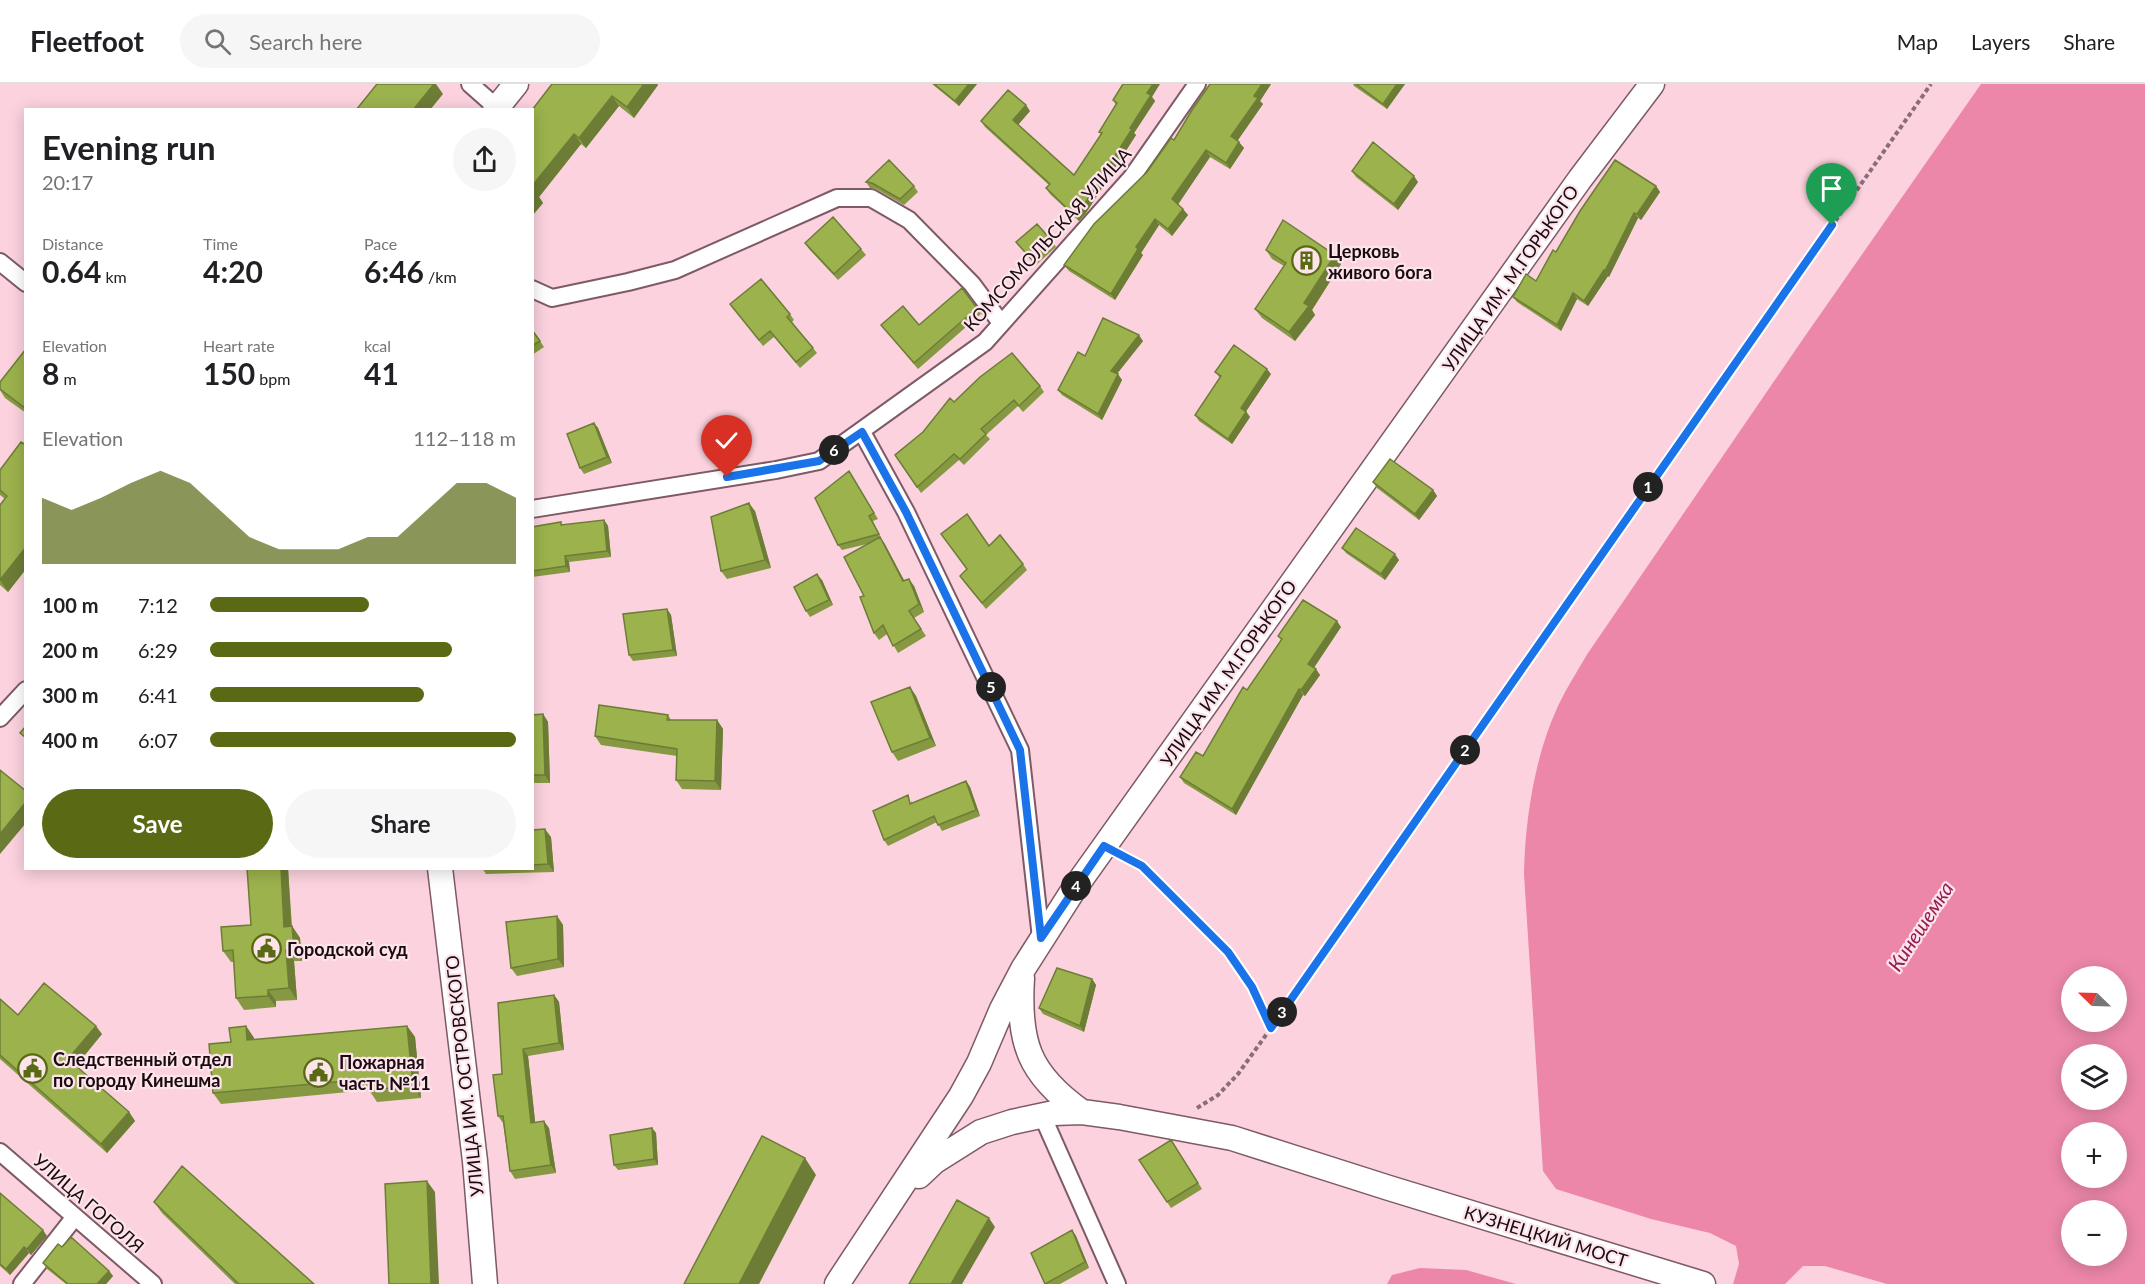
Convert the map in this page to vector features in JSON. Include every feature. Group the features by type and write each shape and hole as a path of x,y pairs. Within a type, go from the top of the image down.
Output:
{"street":[{"path":"470,84 495,108 516,84"},
{"name":"КОМСОМОЛЬСКАЯ УЛИЦА","path":"534,509 819,461 985,342 1132,177 1197,84"},
{"name":"УЛИЦА ИМ. М.ГОРЬКОГО","path":"837,1284 896,1198 961,1096 979,1063 1002,1009 1041,938 1104,846 1580,179 1652,84"},
{"path":"534,290 552,297 675,270 837,198 871,198 909,220 972,284 1001,323"},
{"path":"0,262 24,281"},
{"path":"862,432 906,512 1020,750 1041,938"},
{"path":"0,718 24,692"},
{"name":"УЛИЦА ИМ. ОСТРОВСКОГО","path":"440,870 475,1161 485,1284"},
{"path":"1023,969 1021,1012 1024,1042 1047,1082 1066,1101 1082,1112"},
{"path":"896,1198 935,1161 981,1132 1042,1115 1082,1112"},
{"name":"КУЗНЕЦКИЙ МОСТ","path":"1082,1112 1232,1138 1703,1284"},
{"path":"1042,1115 1117,1284"},
{"name":"УЛИЦА ГОГОЛЯ","path":"0,1152 153,1284"},
{"path":"22,1284 75,1218"}],"path":[{"path":"1167,1127 1218,1095 1238,1074 1931,84"},
{"path":"1104,846 1142,866 1228,952 1252,987 1271,1028"}],"water":[{"name":"Кинешемка","path":"1981,84 2145,84 2145,1284 1887,1284 1825,1266 1803,1266 1785,1284 1733,1284 1739,1264 1736,1246 1710,1233 1651,1219 1556,1189 1543,1171 1524,874 1526,831 1537,766 1543,745 1558,706 1588,653"},
{"path":"1420,1268 1466,1270 1516,1284 1387,1284 1392,1275"}],"building":[{"path":"377,84 434,84 415,108 358,108"},
{"path":"552,84 644,84 627,107 612,96 579,138 574,134 534,184 534,108"},
{"path":"934,84 969,84 955,101"},
{"path":"1123,84 1153,84 1147,93 1151,95 1130,128 1132,129 1075,216 1046,188 1050,184 981,121 1008,90 1026,105 1013,120 1074,175 1102,133 1099,132 1117,103 1113,100"},
{"path":"1210,84 1262,84 1254,96 1258,98 1231,136 1239,142 1226,163 1206,150 1172,199 1183,209 1168,229 1155,219 1136,247 1138,249 1111,294 1064,265 1094,224 1147,172 1171,138 1174,140"},
{"path":"1356,84 1397,84 1383,104"},
{"path":"1373,142 1414,176 1394,204 1352,171"},
{"path":"889,160 914,186 900,199 866,182"},
{"path":"1615,160 1656,186 1637,214 1634,213 1605,271 1584,301 1573,293 1557,325 1513,297 1526,274 1536,281 1553,250 1556,252 1580,211"},
{"path":"833,217 861,249 834,274 805,243"},
{"path":"1283,220 1335,255 1304,303 1309,306 1289,332 1255,309 1286,263 1266,250"},
{"path":"1037,224 1052,241 1032,260 1016,242"},
{"path":"761,279 790,314 787,317 813,348 796,362 770,331 759,340 730,304"},
{"path":"962,288 977,308 914,363 881,325 903,306 919,325"},
{"path":"1103,318 1139,335 1111,371 1118,374 1098,414 1058,390 1078,352 1085,356"},
{"path":"534,333 540,341 534,345"},
{"path":"1234,345 1267,369 1241,408 1246,412 1228,439 1195,415 1221,376 1215,372"},
{"path":"24,352 24,407 0,389 0,382"},
{"path":"1012,353 1040,386 1019,406 1014,400 981,429 986,434 960,459 954,454 917,487 895,455 923,432 950,398 954,402 980,377"},
{"path":"594,423 607,457 580,468 567,434"},
{"path":"21,442 24,444 24,550 0,580 0,505 7,496 0,490 0,470"},
{"path":"1390,459 1433,490 1415,514 1373,482"},
{"path":"849,471 874,513 869,516 879,534 838,545 815,498"},
{"path":"749,503 765,560 721,571 711,517"},
{"path":"967,514 989,546 1000,535 1023,564 982,603 960,576 967,569 941,534"},
{"path":"604,520 607,551 565,556 566,566 534,571 534,527 561,522 561,525"},
{"path":"1356,528 1395,554 1381,574 1342,548"},
{"path":"880,537 903,581 909,579 919,604 909,611 921,629 893,646 883,625 874,633 860,597 864,596 844,557"},
{"path":"817,574 829,600 806,611 794,587"},
{"path":"1303,600 1337,621 1308,664 1316,669 1301,690 1299,689 1232,809 1180,777 1196,752 1203,756 1243,687 1247,690 1282,639 1278,636"},
{"path":"667,609 673,650 629,655 623,614"},
{"path":"910,687 930,738 892,752 871,702"},
{"path":"599,705 668,715 667,720 717,720 715,781 676,780 677,749 595,736"},
{"path":"543,714 545,775 534,775 534,715"},
{"path":"0,770 24,789 24,804 0,834"},
{"path":"966,781 976,810 938,825 934,816 884,840 873,811 908,795 910,804"},
{"path":"545,829 548,864 534,865 534,830"},
{"name":"Городской суд","path":"247,870 281,870 284,927 292,926 294,950 286,950 289,988 268,990 268,996 236,998 233,950 223,951 221,927 251,925"},
{"path":"557,916 558,959 511,968 506,922"},
{"path":"1057,968 1092,979 1080,1026 1039,1008"},
{"path":"44,983 96,1026 68,1059 129,1112 101,1144 0,1055 0,999 18,1015"},
{"path":"554,995 559,1043 523,1049 531,1123 544,1121 551,1165 510,1171 503,1116 498,1116 493,1075 502,1074 498,1003"},
{"name":"Пожарная часть №11","path":"246,1026 247,1040 407,1026 413,1086 369,1090 368,1079 213,1093 209,1044 231,1042 229,1028"},
{"path":"652,1128 654,1159 614,1165 610,1135"},
{"path":"762,1136 805,1158 739,1284 684,1284"},
{"path":"1171,1140 1198,1183 1167,1202 1139,1160"},
{"path":"182,1166 314,1284 239,1284 154,1202"},
{"path":"427,1181 431,1284 389,1284 385,1184"},
{"path":"0,1193 43,1230 27,1249 24,1247 6,1269 0,1264"},
{"path":"957,1200 989,1218 951,1284 909,1284"},
{"path":"1072,1230 1085,1262 1045,1284 1031,1253"},
{"path":"71,1237 109,1271 97,1284 68,1284 43,1263 58,1244 62,1247"}],"place":[{"name":"Церковь живого бога","path":"1307,261"},
{"name":"Городской суд","path":"266,949"},
{"name":"Следственный отдел по городу Кинешма","path":"32,1069"},
{"name":"Пожарная часть №11","path":"318,1072"}],"route":[{"path":"727,477 819,461 862,432 906,512 1020,750 1041,938 1104,846 1142,866 1228,952 1252,987 1271,1028 1832,225"}]}
